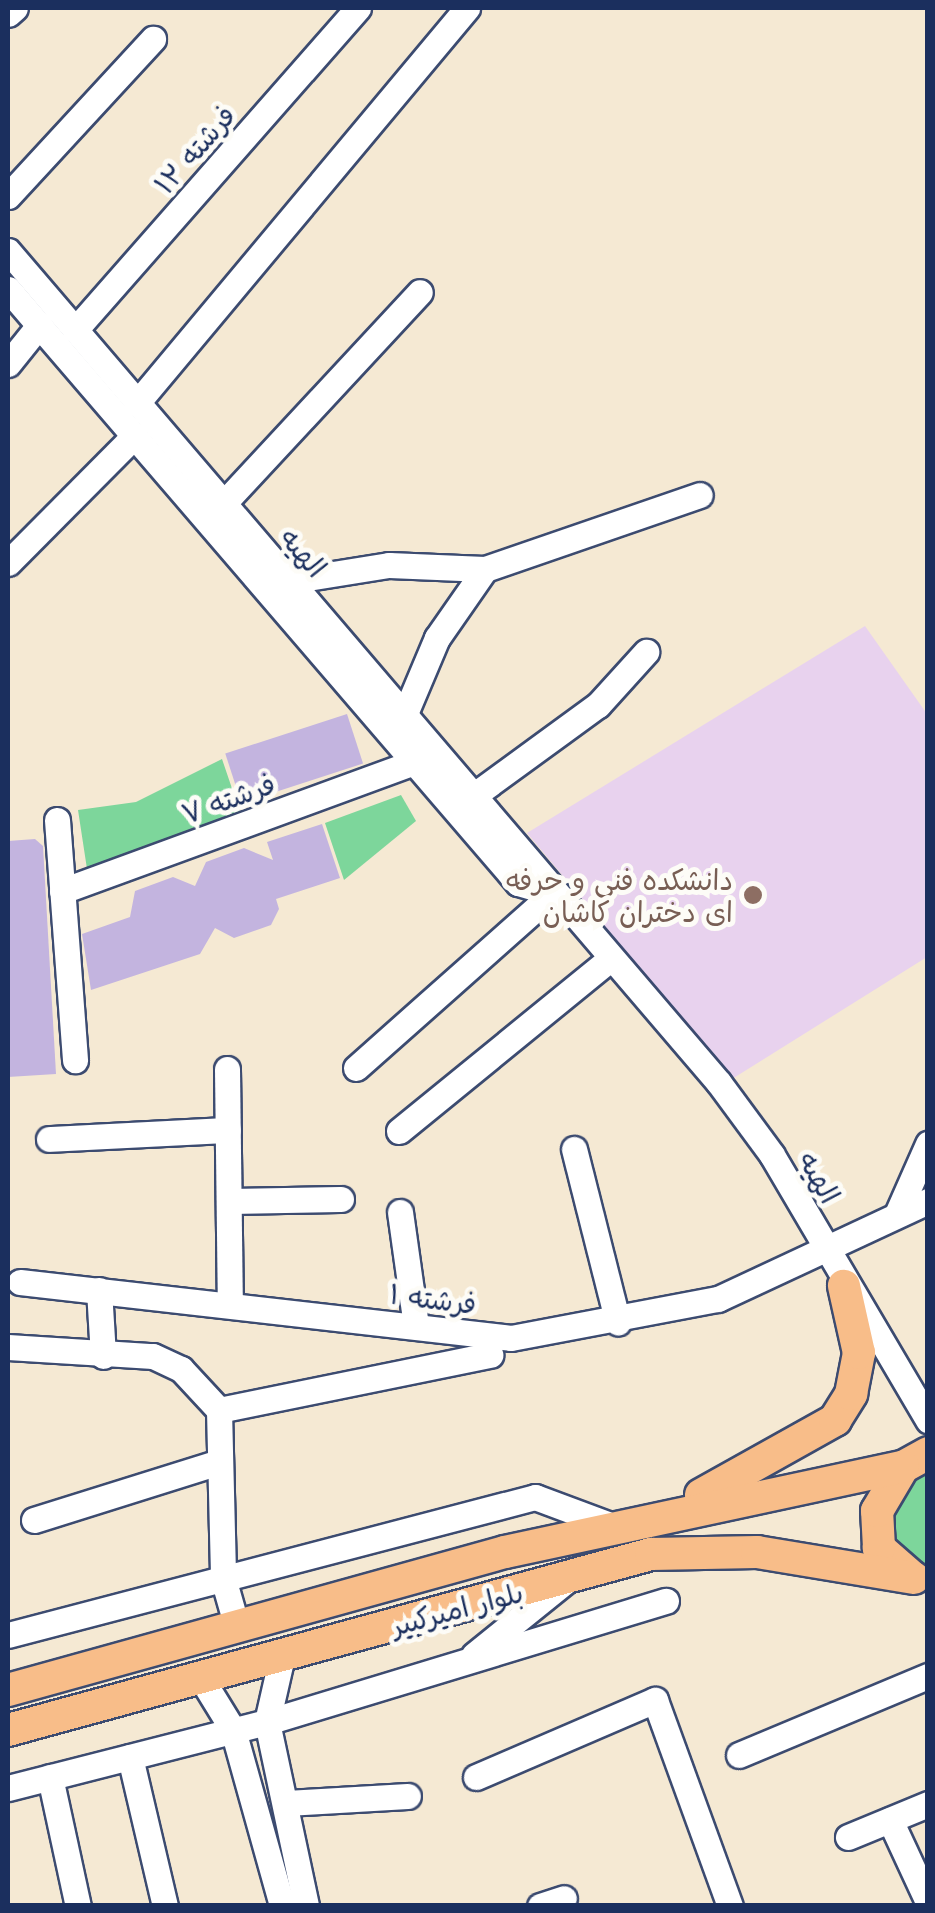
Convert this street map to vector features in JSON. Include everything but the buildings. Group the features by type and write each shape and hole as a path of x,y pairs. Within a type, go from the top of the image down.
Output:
{"main road":[{"path":"654,1517 746,1474 835,1420 851,1394 859,1353 844,1286"},
{"path":"915,1460 886,1489 876,1532 887,1560 921,1580"},
{"name":"بلوار امیرکبیر","path":"8,1690 613,1526 915,1460"},
{"name":"بلوار امیرکبیر","path":"8,1730 651,1554 706,1549 921,1580"}],"street":[{"path":"8,14 15,8"},
{"name":"فرشته ۱۲","path":"75,330 358,8"},
{"path":"137,403 467,8"},
{"path":"8,196 153,39"},
{"name":"الهیه","path":"8,251 224,504 234,534 414,762 518,883 553,893"},
{"name":"الهیه","path":"8,289 135,435 234,534 289,581 748,1120 844,1286 928,1420"},
{"path":"224,504 420,292"},
{"path":"8,364 40,324"},
{"path":"8,563 135,435"},
{"path":"289,581 389,565 485,569 700,496"},
{"path":"404,716 438,638 485,569"},
{"path":"472,796 598,705 646,652"},
{"name":"فرشته ۷","path":"62,891 414,762"},
{"path":"58,820 75,1060"},
{"path":"356,1068 553,893"},
{"path":"399,1131 611,958"},
{"path":"228,1069 230,1303"},
{"path":"48,1139 228,1130"},
{"path":"896,1214 928,1144"},
{"path":"574,1149 618,1323"},
{"path":"229,1200 341,1198"},
{"name":"فرشته ۱","path":"20,1282 511,1338 618,1323 718,1299 928,1201"},
{"path":"400,1212 416,1326"},
{"path":"99,1290 103,1356"},
{"path":"8,1347 103,1356 154,1356 181,1369 219,1410 216,1463 223,1578 237,1627"},
{"path":"219,1410 490,1355"},
{"path":"34,1520 216,1463"},
{"path":"8,1635 535,1497 613,1526"},
{"path":"466,1662 573,1576"},
{"path":"8,1788 267,1722 666,1601"},
{"path":"282,1656 267,1722 306,1906"},
{"path":"739,1755 928,1676"},
{"path":"201,1678 233,1730 282,1906"},
{"path":"476,1777 654,1700 730,1906"},
{"path":"130,1757 165,1906"},
{"path":"50,1778 78,1906"},
{"path":"286,1802 408,1796"},
{"path":"848,1837 928,1804"},
{"path":"890,1820 928,1902"}],"shaded area":[{"name":"دانشکده فنی و حرفه ای دختران کاشان","path":"865,626 927,714 927,957 732,1079 527,833"}],"green space":[{"path":"222,759 240,812 87,869 78,810 136,802"},
{"path":"401,795 416,821 344,880 325,823"},
{"path":"927,1458 927,1576 891,1559 890,1491"}],"place":[{"name":"دانشکده فنی و حرفه ای دختران کاشان","path":"753,895"}]}
